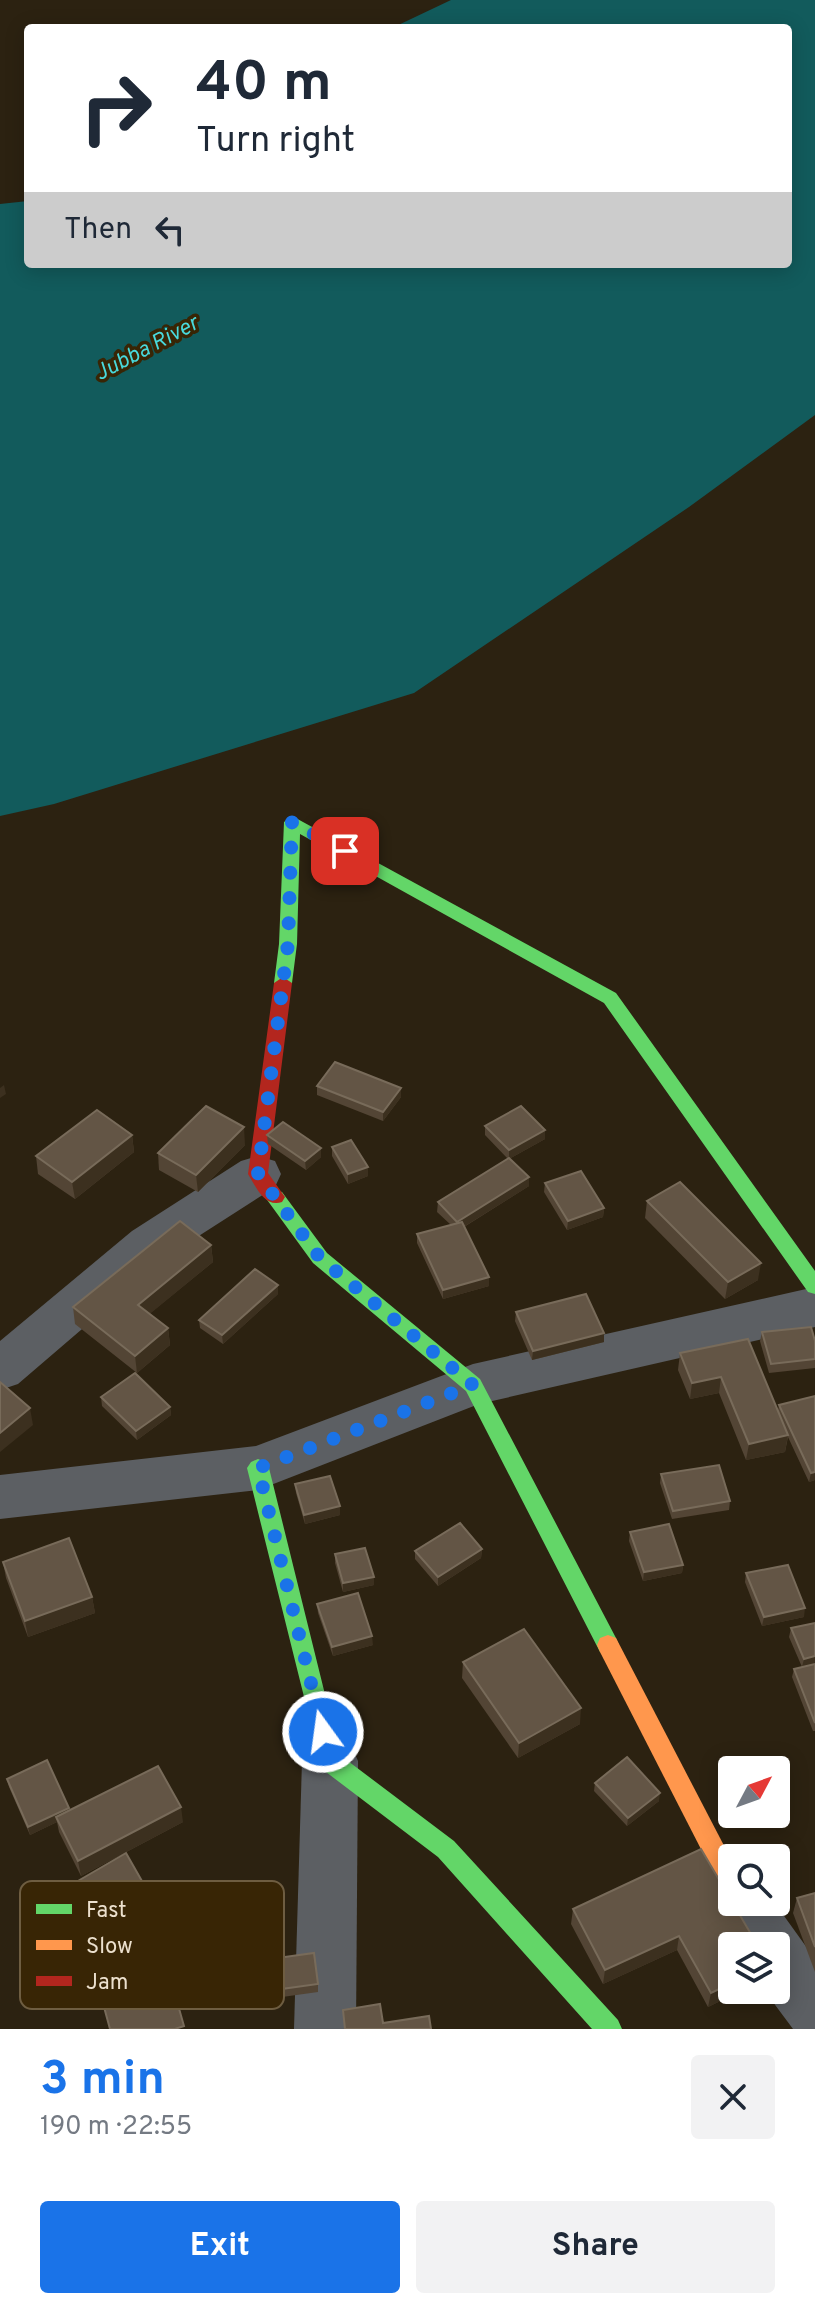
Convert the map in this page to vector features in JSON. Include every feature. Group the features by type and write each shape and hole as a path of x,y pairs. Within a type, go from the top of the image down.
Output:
{"street":[{"path":"718,1859 473,1385 320,1258 258,1174 288,944 292,822 610,998 815,1286"},
{"path":"0,1370 149,1244 258,1174"},
{"path":"0,1497 258,1468 473,1385 815,1307"},
{"path":"258,1468 330,1761 325,2029"},
{"path":"330,1761 446,1849 609,2029"},
{"path":"790,1975 815,2009"}],"water":[{"name":"Jubba River","path":"451,0 815,0 815,415 689,507 414,693 54,804 0,816 0,204 24,201 24,268 792,268 792,24 400,24"}],"building":[{"path":"335,1062 401,1088 383,1112 317,1086"},
{"path":"206,1106 244,1127 196,1175 158,1153"},
{"path":"521,1106 545,1130 509,1150 485,1126"},
{"path":"97,1110 132,1135 72,1182 36,1156"},
{"path":"283,1122 321,1148 305,1161 267,1135"},
{"path":"351,1140 368,1167 348,1174 332,1147"},
{"path":"509,1158 529,1177 457,1222 438,1202"},
{"path":"581,1171 604,1208 568,1221 545,1183"},
{"path":"680,1182 761,1263 728,1282 647,1201"},
{"path":"180,1221 211,1245 138,1305 168,1328 135,1356 73,1307"},
{"path":"462,1222 489,1277 443,1290 417,1234"},
{"path":"255,1269 278,1285 222,1335 199,1320"},
{"path":"586,1294 604,1333 533,1351 516,1312"},
{"path":"811,1327 815,1359 771,1364 762,1332"},
{"path":"748,1339 788,1435 749,1444 721,1377 692,1383 680,1353"},
{"path":"135,1373 170,1407 136,1431 101,1397"},
{"path":"0,1382 30,1408 0,1433"},
{"path":"815,1396 815,1472 811,1473 779,1405"},
{"path":"719,1465 730,1501 673,1511 661,1474"},
{"path":"330,1476 340,1506 304,1515 295,1484"},
{"path":"460,1523 482,1549 438,1577 415,1551"},
{"path":"669,1524 683,1565 644,1572 630,1532"},
{"path":"69,1538 92,1597 25,1621 3,1562"},
{"path":"365,1548 374,1577 343,1583 335,1554"},
{"path":"788,1565 805,1608 764,1617 746,1573"},
{"path":"358,1593 372,1636 332,1647 317,1604"},
{"path":"815,1623 815,1656 804,1659 791,1628"},
{"path":"524,1629 581,1708 519,1743 463,1662"},
{"path":"815,1664 815,1723 794,1669"},
{"path":"627,1757 660,1793 628,1818 595,1783"},
{"path":"47,1760 69,1808 28,1827 7,1779"},
{"path":"158,1766 181,1807 78,1861 56,1817"},
{"path":"701,1849 718,1878 718,1916 740,1916 750,1932 718,1932 718,1990 711,1993 679,1936 605,1970 573,1909"},
{"path":"126,1853 142,1881 78,1881"},
{"path":"815,1893 815,1947 797,1898"},
{"path":"314,1953 318,1984 284,1989 284,1957"},
{"path":"380,2004 383,2023 429,2016 431,2029 345,2029 343,2010"},
{"path":"105,2009 179,2009 184,2026 175,2029 110,2029"}],"traffic: fast":[{"path":"283,983 288,944 292,822 610,998 815,1286"},
{"path":"275,1197 320,1258 473,1385 608,1645"},
{"path":"258,1468 330,1761 446,1849 609,2029"}],"traffic: slow":[{"path":"608,1645 718,1859"}],"traffic: jam":[{"path":"275,1197 258,1174 283,983"}],"route":[{"path":"323,1732 258,1468 473,1385 320,1258 258,1174 288,944 292,822 345,851"}]}
